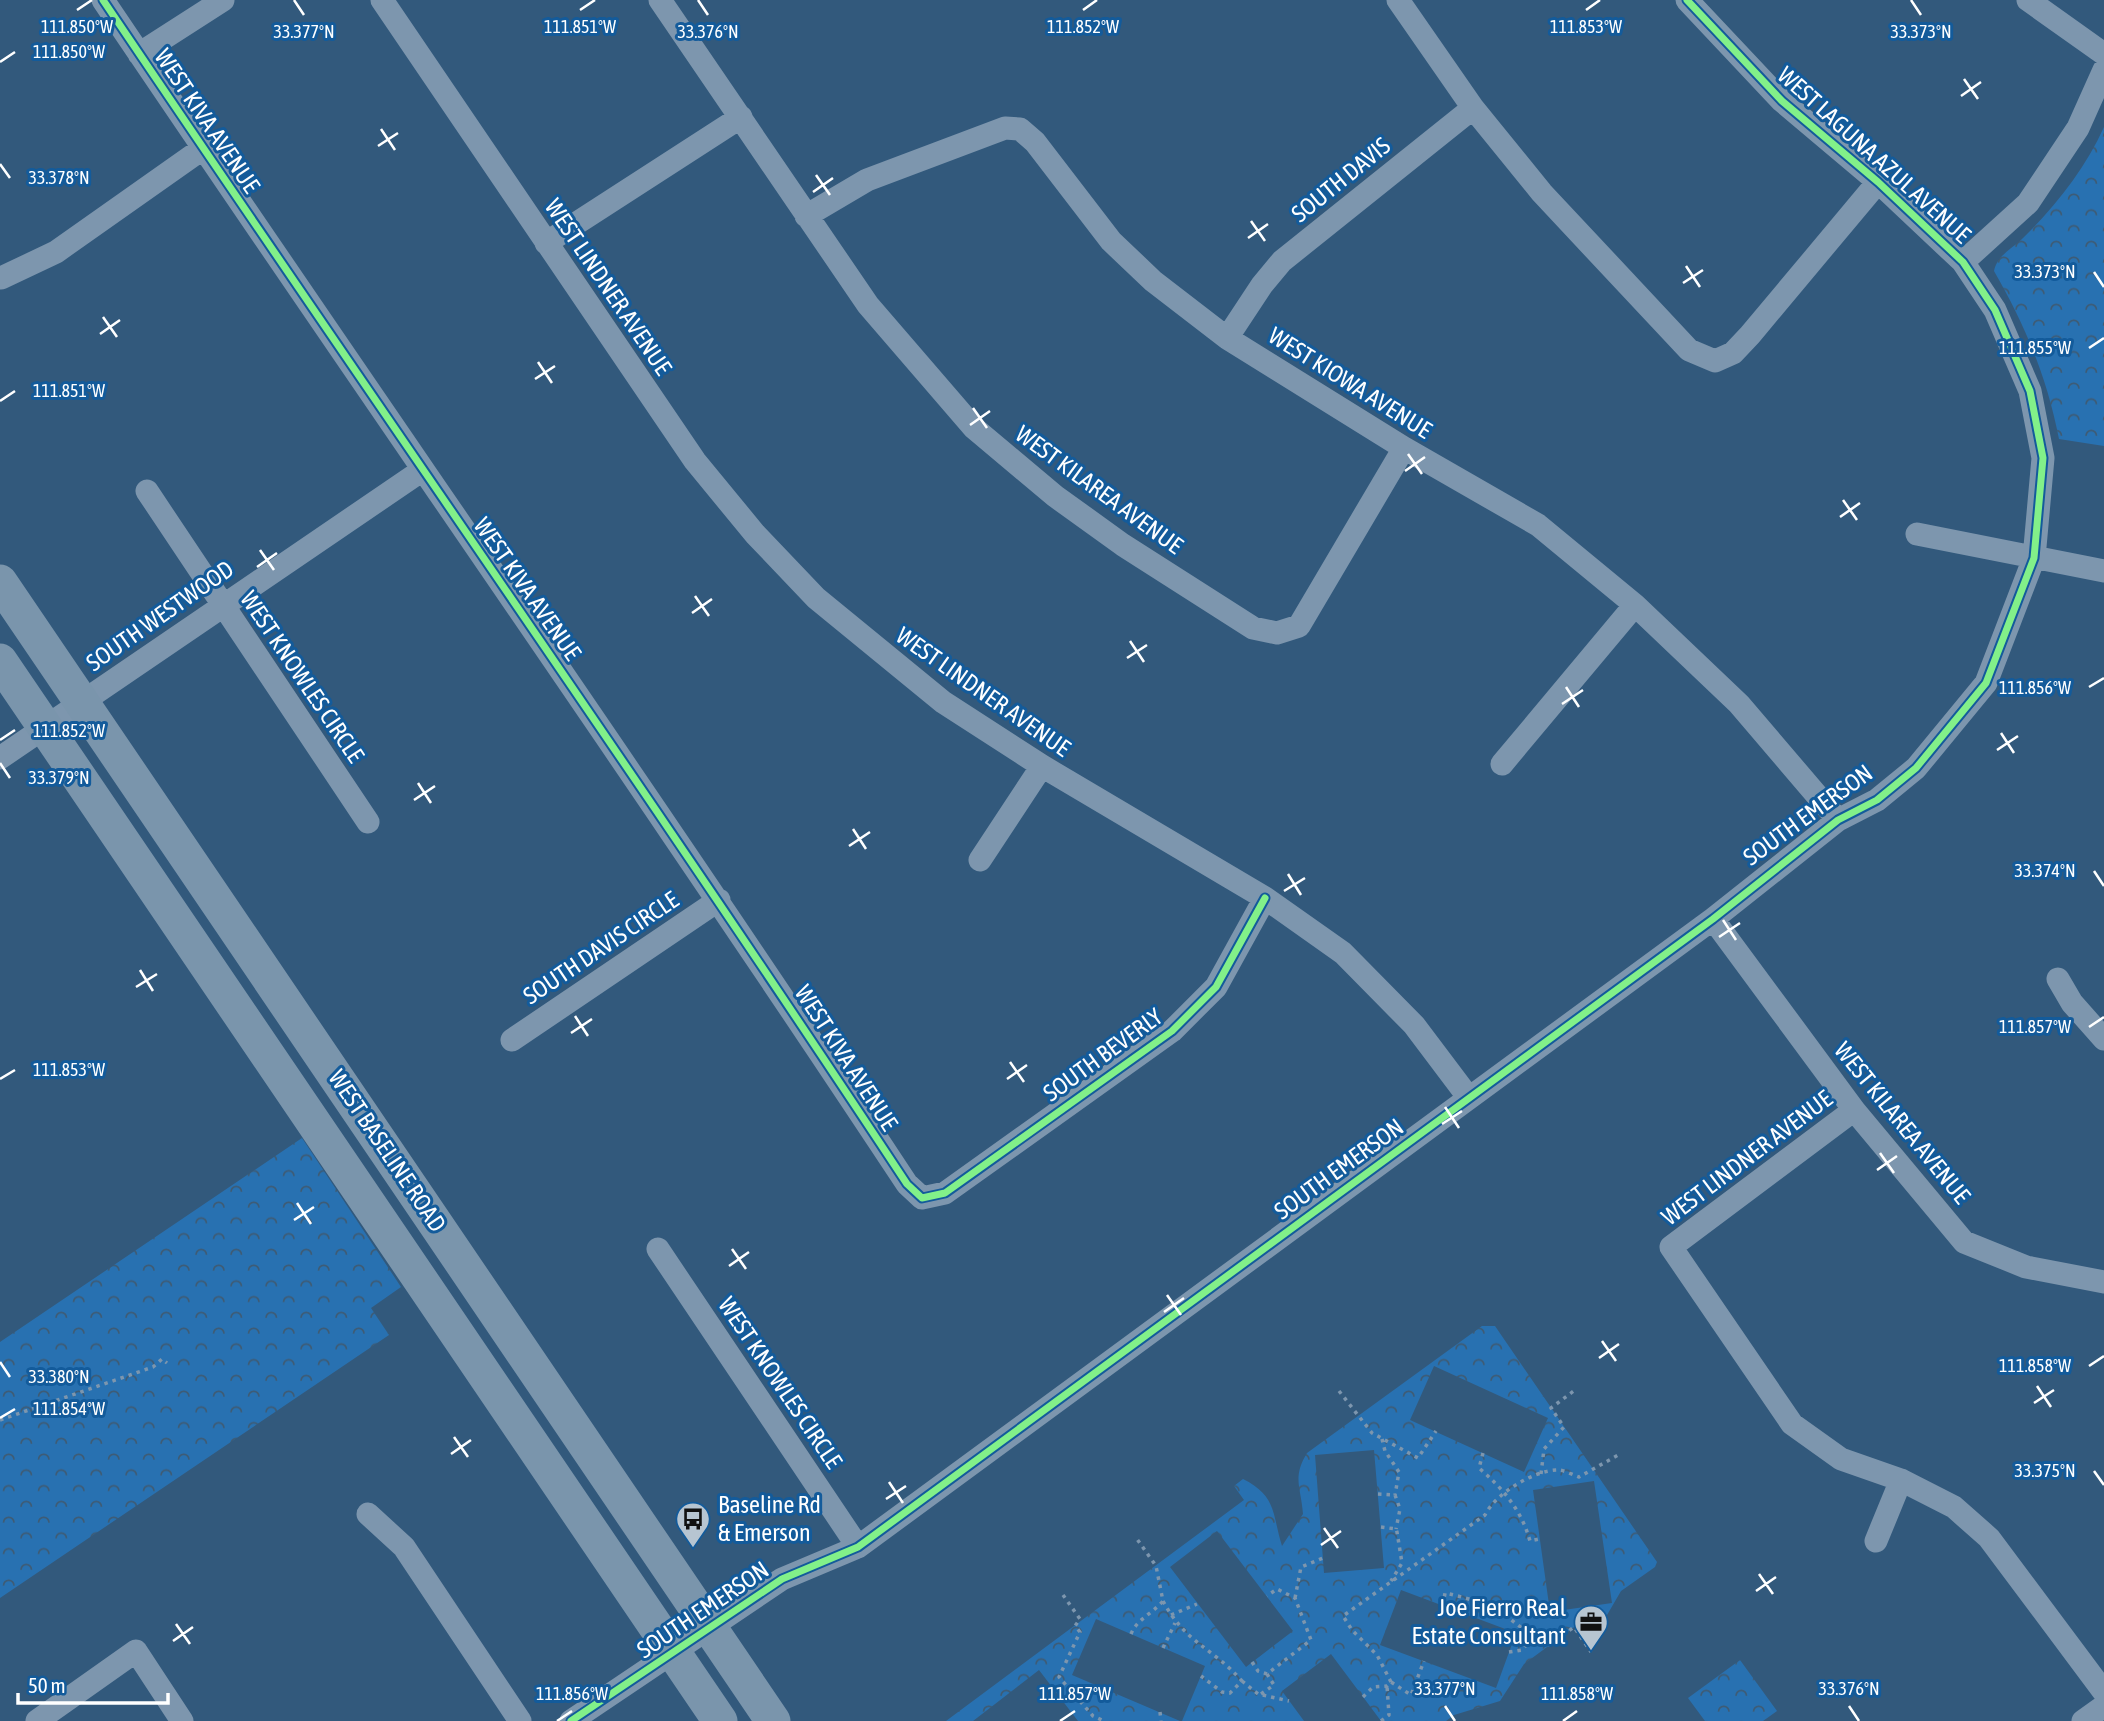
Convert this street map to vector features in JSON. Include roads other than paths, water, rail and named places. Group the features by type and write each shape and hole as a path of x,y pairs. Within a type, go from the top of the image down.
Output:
{"main road":[{"name":"WEST BASELINE ROAD","path":"0,582 773,1721"},
{"name":"WEST BASELINE ROAD","path":"0,661 720,1721"}],"street":[{"name":"WEST KIVA AVENUE","path":"103,0 421,471 719,900 907,1184 922,1198"},
{"path":"139,54 223,0"},
{"name":"WEST LINDNER AVENUE","path":"382,0 695,461 781,562 816,598 943,702 1042,766 1265,898 1343,953 1414,1025 1469,1098"},
{"name":"WEST KILAREA AVENUE","path":"660,0 868,305 974,428 1055,496 1253,628 1277,633 1299,626 1404,449"},
{"path":"1398,0 1474,107 1542,193 1689,350 1715,361 1733,353 1751,335 1878,182"},
{"name":"WEST LAGUNA AZUL AVENUE","path":"1687,0 1782,101 1878,182 1963,262 1995,310 2030,391 2043,458 2034,558"},
{"path":"2028,0 2104,54"},
{"path":"1963,262 2028,203 2078,128 2104,70"},
{"name":"SOUTH DAVIS","path":"1227,338 1262,285 1282,261 1474,107"},
{"path":"546,243 741,117"},
{"name":"WEST KIOWA AVENUE","path":"806,216 867,180 896,167 1005,128 1020,129 1035,142 1111,241 1153,281 1227,338 1404,449 1538,525 1635,605 1739,704 1838,820"},
{"path":"1,278 56,253 202,149"},
{"name":"SOUTH WESTWOOD","path":"0,758 421,471"},
{"name":"WEST KNOWLES CIRCLE","path":"147,491 368,822"},
{"path":"1917,534 2104,571"},
{"name":"SOUTH EMERSON","path":"571,1721 782,1579 858,1547 1713,919 1838,820 1877,800 1916,768 1986,683 2034,558"},
{"path":"1502,764 1635,605"},
{"path":"980,860 1042,766"},
{"name":"SOUTH BEVERLY","path":"922,1198 945,1193 1172,1031 1216,987 1265,898"},
{"name":"SOUTH DAVIS CIRCLE","path":"513,1040 719,900"},
{"name":"WEST KILAREA AVENUE","path":"1713,919 1854,1110 1964,1242 2026,1266 2104,1282"},
{"path":"2058,979 2072,1003 2104,1039"},
{"name":"WEST LINDNER AVENUE","path":"1854,1110 1671,1247 1792,1424 1841,1459 1900,1480 1954,1507 1989,1538 2104,1692"},
{"name":"WEST KNOWLES CIRCLE","path":"659,1249 858,1547"},
{"path":"1877,1541 1900,1480"},
{"path":"368,1514 404,1547 520,1721"},
{"path":"37,1721 136,1651 182,1721"},
{"path":"2083,1721 2104,1706"}],"place":[{"name":"Baseline Rd & Emerson","path":"693,1549"},
{"name":"Joe Fierro Real Estate Consultant","path":"1591,1652"}]}
